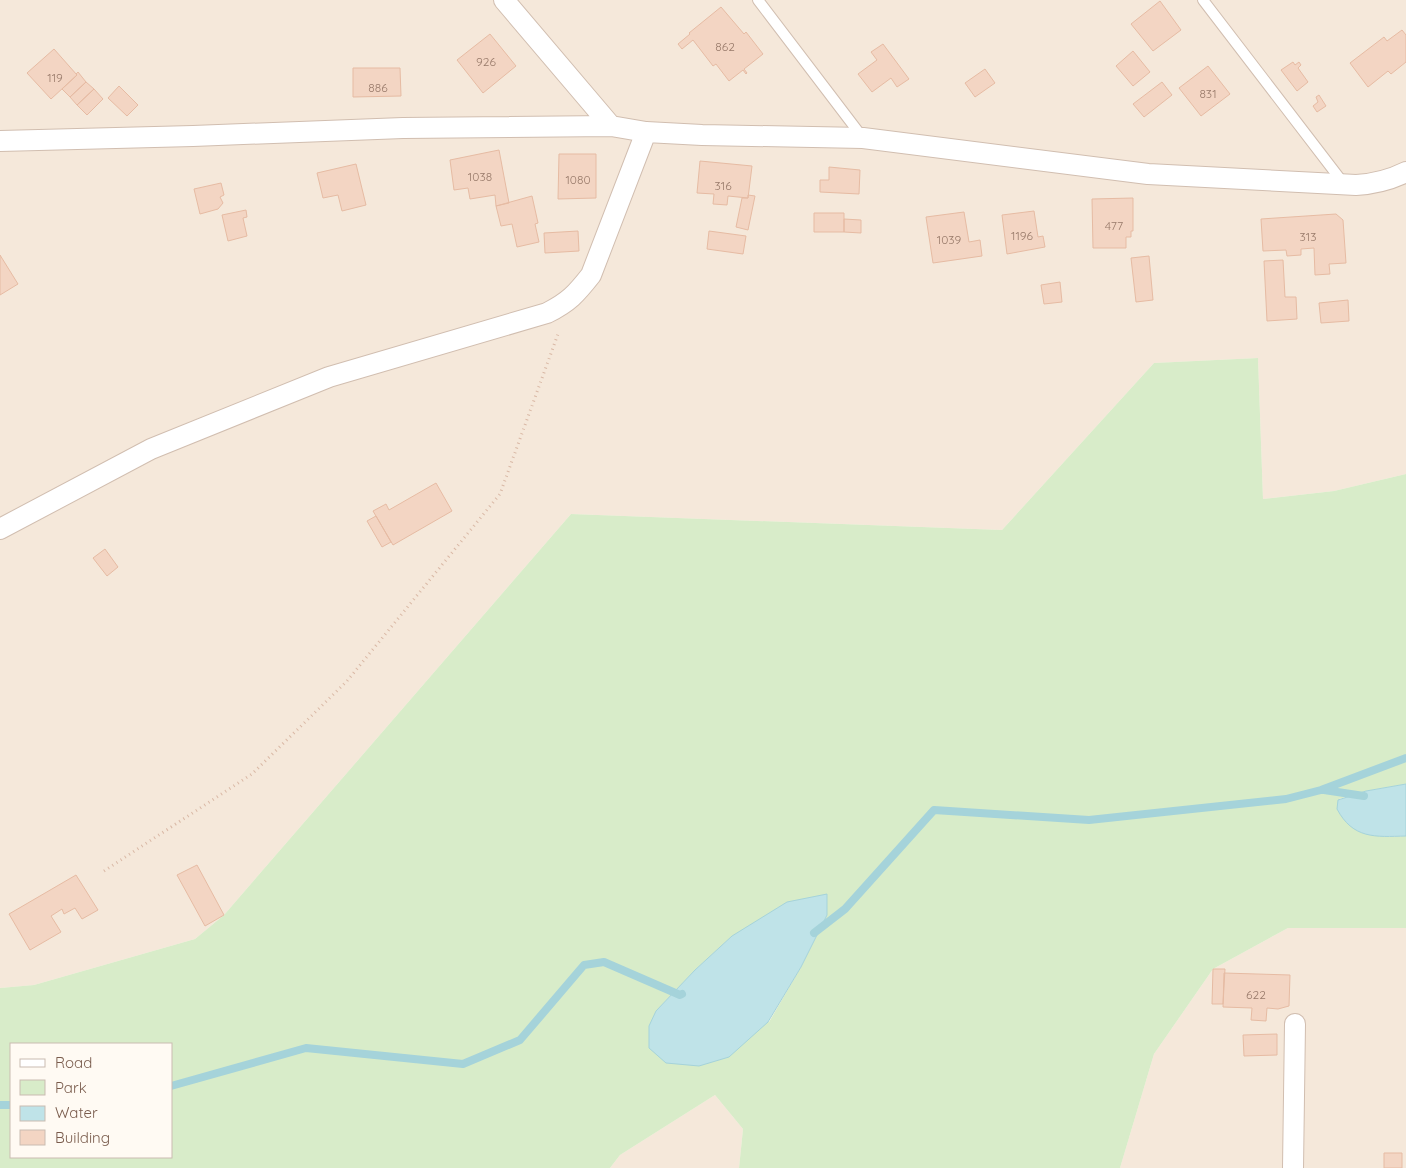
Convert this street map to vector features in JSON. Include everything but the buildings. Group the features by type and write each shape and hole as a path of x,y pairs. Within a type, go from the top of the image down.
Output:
{"street":[{"path":"504,0 611,126"},
{"path":"0,141 403,128 611,126 646,132 863,138 1148,174 1369,185 1395,178 1406,172"},
{"path":"0,530 152,449 320,381 547,313 565,304 576,294 591,275 646,132"},
{"path":"1293,1168 1295,1024"}],"lane":[{"path":"758,0 863,138"},
{"path":"1203,0 1344,184"}],"path":[{"path":"104,871 252,774 347,680 500,494 558,334 565,304"}],"shaded area":[{"path":"0,0 1406,0 1406,474 1334,491 1263,499 1258,358 1154,363 1002,530 571,514 224,915 195,939 34,985 0,988"},
{"path":"1288,928 1406,928 1406,1168 1120,1168 1154,1054 1213,969"},
{"path":"715,1095 743,1129 739,1168 610,1168 620,1155"}],"green space":[{"path":"1258,358 1263,499 1334,491 1406,474 1406,784 1366,791 1339,799 1386,837 1406,836 1406,928 1288,928 1213,969 1154,1054 1120,1168 739,1168 743,1129 715,1095 620,1155 610,1168 0,1168 0,988 34,985 195,939 224,915 571,514 1002,530 1154,363","holes":["827,915 801,967 769,1022 656,1011 695,970 732,936"]}],"water":[{"path":"1406,784 1406,836 1375,836 1358,831 1343,819 1337,809 1338,800 1366,791"},
{"path":"827,894 827,915 801,967 768,1022 729,1057 699,1066 666,1063 649,1048 649,1026 656,1011 695,970 732,936 787,902"}],"waterway":[{"path":"814,933 845,909 934,810 1089,820 1286,799 1321,790 1406,758"},
{"path":"1324,790 1364,796"},
{"path":"172,1086 306,1048 463,1064 520,1040 584,965 604,962 680,995 682,994"},
{"path":"0,1105 10,1105"}]}
